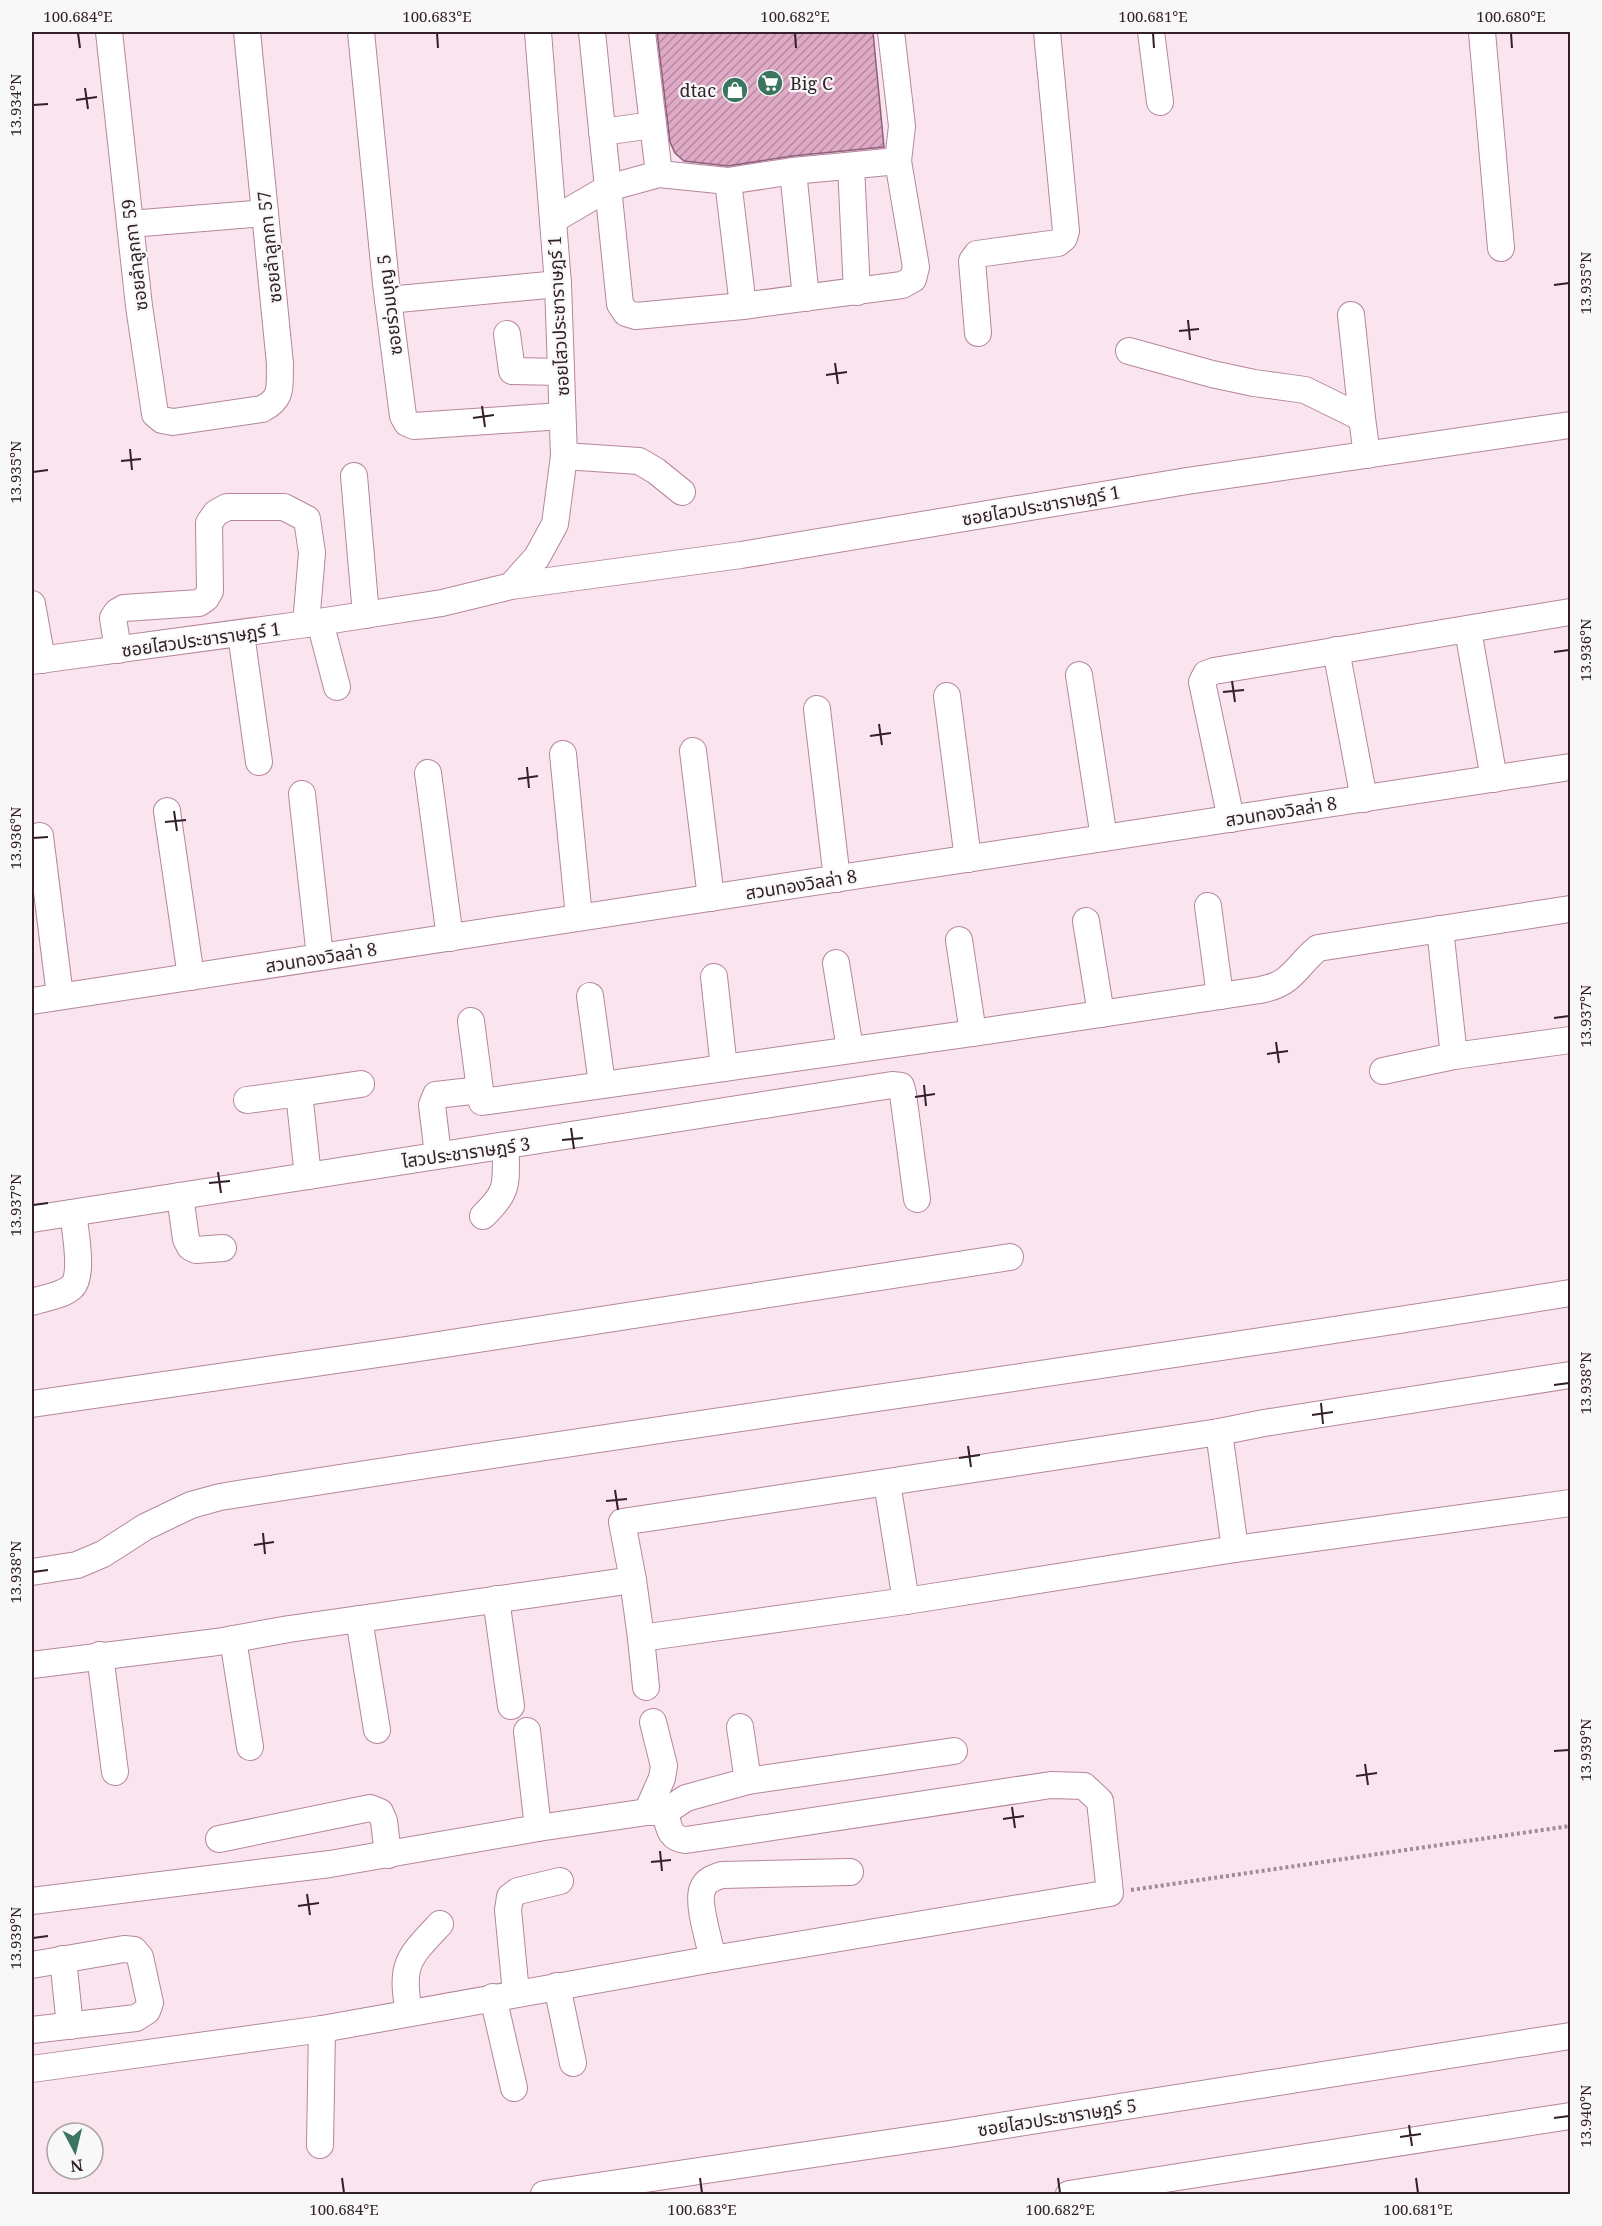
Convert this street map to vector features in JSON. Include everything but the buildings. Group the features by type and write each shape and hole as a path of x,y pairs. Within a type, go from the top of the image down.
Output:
{"street":[{"name":"ซอยลำลูกกา 59","path":"109,32 130,224 155,414 162,420 173,422 217,416"},
{"name":"ซอยลำลูกกา 57","path":"217,416 262,409 273,404 279,395 280,364 247,32"},
{"name":"ซอยร่วมบุญ 5","path":"361,32 388,300 403,416 407,423 414,426 562,416"},
{"name":"ซอยไสวประชาราษฎร์ 1","path":"511,586 537,557 555,524 564,456 558,284 538,32"},
{"path":"592,32 620,304 626,313 636,316 857,292 902,285 913,279 916,267 898,161 902,126 891,32"},
{"path":"642,32 659,174"},
{"path":"978,333 972,261 974,257 977,254 1058,243 1064,238 1066,231 1047,32"},
{"path":"1151,32 1160,102"},
{"path":"1482,32 1501,248"},
{"path":"602,132 653,124"},
{"path":"553,220 608,188 659,174 728,181 792,171 898,161"},
{"path":"851,166 857,292"},
{"path":"792,171 806,298"},
{"path":"728,181 743,306"},
{"path":"130,224 265,213"},
{"path":"388,300 558,284"},
{"path":"1351,315 1367,455"},
{"path":"507,334 512,371 561,372"},
{"path":"1129,351 1212,374 1305,390 1362,418"},
{"name":"ซอยไสวประชาราษฎร์ 1","path":"37,661 366,615 442,603 511,586 741,555 1187,481 1570,425"},
{"path":"564,456 639,461 656,471 682,492"},
{"path":"354,476 366,615"},
{"path":"118,650 113,618 117,612 124,608 199,603 206,598 210,591 209,523 216,513 227,507 284,507 307,519 312,554 313,623 337,687"},
{"path":"32,604 37,661"},
{"path":"1231,819 1202,682 1206,674 1336,650 1570,612"},
{"path":"1468,630 1494,779"},
{"path":"241,634 259,762"},
{"path":"1336,650 1364,799"},
{"path":"1079,675 1104,838"},
{"path":"947,696 968,859"},
{"path":"817,709 837,879"},
{"path":"693,751 711,898"},
{"path":"563,754 579,917"},
{"name":"สวนทองวิลล่า 8","path":"32,1001 1570,767"},
{"path":"428,773 450,938"},
{"path":"302,794 320,957"},
{"path":"167,811 191,977"},
{"path":"40,836 60,996"},
{"path":"1208,906 1220,996"},
{"path":"471,1021 482,1102 973,1033 1275,987 1291,977 1305,958 1318,948 1570,909"},
{"path":"1086,921 1101,1014"},
{"path":"1440,928 1454,1056"},
{"path":"958,940 973,1033"},
{"path":"836,963 850,1049"},
{"path":"714,977 724,1068"},
{"path":"590,996 602,1084"},
{"path":"1383,1071 1454,1056 1570,1040"},
{"path":"247,1100 361,1084"},
{"name":"ไสวประชาราษฎร์ 3","path":"32,1219 438,1155 506,1147 892,1085 901,1086 917,1199"},
{"path":"438,1155 432,1105 436,1095 480,1090"},
{"path":"299,1092 308,1176"},
{"path":"483,1216 500,1200 504,1190 506,1147"},
{"path":"180,1196 186,1239 190,1247 196,1250 224,1248"},
{"path":"32,1302 73,1286 79,1274 73,1213"},
{"path":"32,1404 394,1352 1010,1257"},
{"path":"32,1572 76,1565 103,1554 145,1527 190,1505 220,1497 508,1451 1343,1330 1570,1293"},
{"path":"646,1687 642,1638 622,1522 1219,1432 1570,1375"},
{"path":"1219,1432 1235,1549"},
{"path":"887,1483 906,1601"},
{"path":"642,1638 906,1601 1235,1549 1570,1503"},
{"path":"32,1665 233,1639 633,1580"},
{"path":"496,1599 511,1706"},
{"path":"359,1619 377,1730"},
{"path":"233,1639 250,1747"},
{"path":"100,1655 115,1772"},
{"path":"32,2069 322,2029 504,1995 1110,1893 1100,1801 1084,1786 1051,1785 686,1840 677,1839 671,1835 656,1812 664,1766 652,1722"},
{"path":"740,1727 748,1781"},
{"path":"526,1731 538,1828"},
{"path":"32,1901 330,1864 538,1828 656,1812 686,1798 748,1781 954,1751"},
{"path":"219,1839 369,1808 380,1812 384,1821 388,1855"},
{"path":"713,1959 701,1900 703,1887 711,1878 722,1875 850,1872"},
{"path":"514,2088 504,1995 510,1897 518,1891 560,1881"},
{"path":"409,2012 405,1992 406,1968 413,1953 440,1924"},
{"path":"32,1965 124,1949 135,1950 140,1957 150,2003 147,2011 136,2018 32,2030"},
{"path":"63,1959 70,2026"},
{"path":"557,1986 573,2063"},
{"path":"320,2145 322,2029"},
{"name":"ซอยไสวประชาราษฎร์ 5","path":"544,2194 949,2134 1570,2036"},
{"path":"1069,2194 1570,2116"}],"path":[{"path":"1110,1893 1570,1826"}],"place":[{"name":"Big C","path":"770,83"},
{"name":"dtac","path":"735,90"}]}
